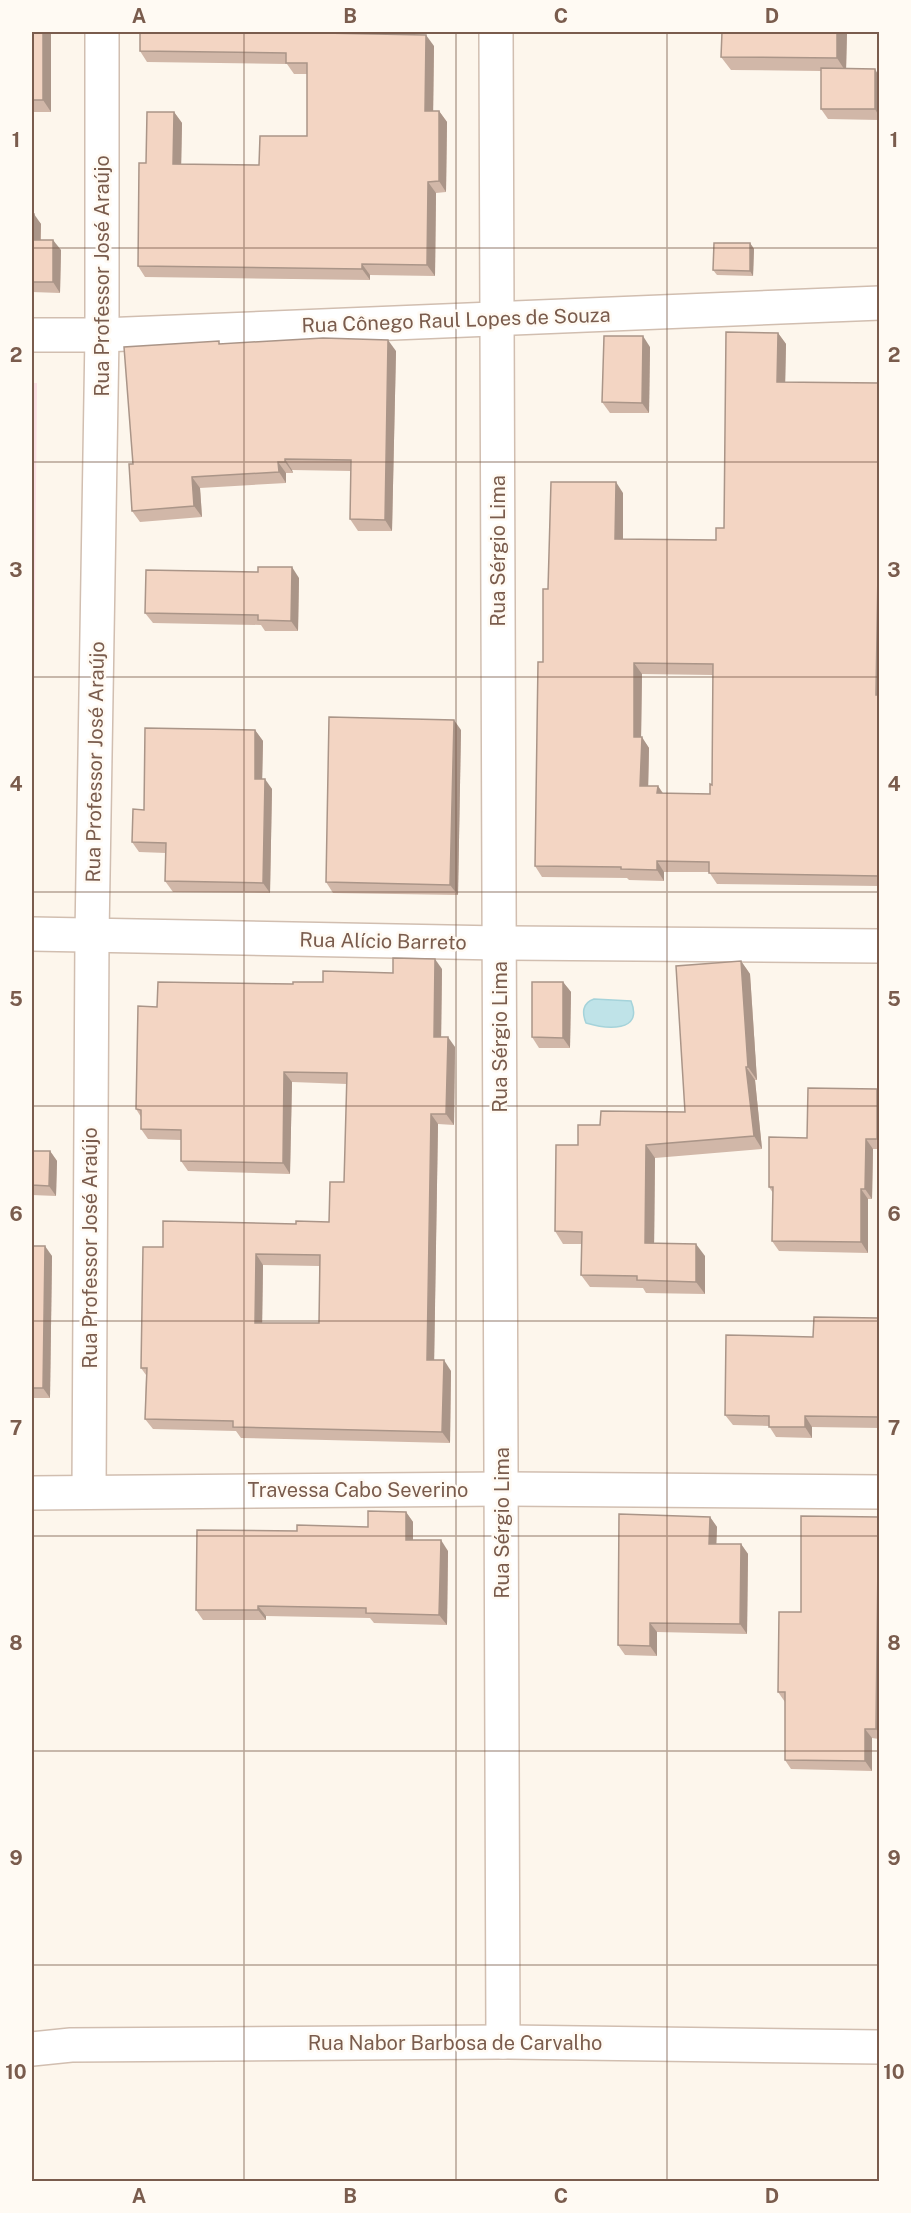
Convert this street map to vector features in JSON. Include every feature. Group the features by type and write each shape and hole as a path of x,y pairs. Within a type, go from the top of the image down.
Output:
{"street":[{"name":"Rua Professor José Araújo","path":"89,1492 92,935 102,335 102,32"},
{"name":"Rua Sérgio Lima","path":"496,32 503,2042"},
{"name":"Rua Cônego Raul Lopes de Souza","path":"32,335 102,335 879,303"},
{"name":"Rua Alício Barreto","path":"32,934 499,943 879,946"},
{"name":"Travessa Cabo Severino","path":"32,1493 502,1489 879,1492"},
{"name":"Rua Nabor Barbosa de Carvalho","path":"32,2049 70,2045 503,2042 879,2048"}],"shaded area":[{"path":"32,383 37,383 32,904"}],"water":[{"path":"594,999 631,1001 634,1011 632,1019 628,1024 612,1027 586,1023 585,1006"}],"building":[{"path":"32,32 43,32 43,100 32,100"},
{"path":"140,32 322,32 426,35 425,111 439,111 439,181 428,182 427,265 362,264 362,269 138,266 139,163 146,163 147,112 174,112 173,164 259,165 260,136 307,136 307,63 286,63 286,53 140,51"},
{"path":"722,32 837,32 837,58 721,57"},
{"path":"821,68 875,69 875,109 821,109"},
{"path":"32,214 34,214 33,240 53,240 53,282 32,282"},
{"path":"714,243 750,243 750,271 713,270"},
{"path":"726,332 778,333 777,382 879,383 879,571 876,695 879,695 879,876 709,873 709,862 657,861 657,870 621,869 621,867 535,866 538,662 543,662 543,589 548,589 551,482 616,482 615,539 716,540 716,528 724,528","holes":["634,663 713,664 710,794 657,793 658,786 640,786 642,737 634,737"]},
{"path":"604,336 643,336 642,403 602,402"},
{"path":"323,338 388,340 385,520 350,519 351,460 285,459 285,462 278,462 279,472 192,477 194,506 132,511 129,464 133,464 124,347"},
{"path":"258,567 292,567 291,621 258,620 258,615 145,613 146,570 258,572"},
{"path":"329,717 454,720 450,885 326,882"},
{"path":"145,728 255,730 255,779 265,779 263,883 165,881 166,843 132,842 133,809 144,810"},
{"path":"393,958 435,959 434,1037 448,1037 446,1114 431,1114 427,1360 444,1360 442,1432 233,1427 233,1421 145,1419 147,1368 141,1368 143,1247 163,1247 163,1221 296,1224 296,1221 329,1222 330,1182 344,1182 347,1073 284,1072 283,1163 181,1161 181,1130 141,1129 141,1110 136,1109 138,1006 157,1007 158,982 293,984 293,982 323,982 323,971 393,973","holes":["256,1254 320,1255 319,1323 255,1323"]},
{"path":"741,961 748,1067 746,1067 754,1136 646,1145 645,1243 696,1244 696,1282 637,1280 637,1276 581,1275 582,1232 555,1231 556,1145 578,1145 578,1125 600,1125 601,1111 685,1112 676,966"},
{"path":"532,982 563,982 563,1038 532,1037"},
{"path":"808,1088 877,1089 877,1139 866,1139 865,1189 861,1189 861,1242 772,1241 773,1187 769,1187 769,1137 807,1138"},
{"path":"32,1151 50,1151 49,1186 32,1185"},
{"path":"32,1246 45,1246 43,1388 32,1388"},
{"path":"814,1317 878,1318 879,1417 805,1416 805,1427 769,1427 769,1416 725,1415 726,1335 813,1337"},
{"path":"368,1511 406,1512 406,1540 441,1540 439,1615 366,1613 366,1608 258,1606 258,1610 196,1610 197,1530 297,1531 297,1525 368,1527"},
{"path":"619,1514 710,1517 709,1544 741,1544 740,1624 650,1623 650,1646 618,1645"},
{"path":"801,1516 879,1517 876,1729 865,1729 865,1761 785,1760 785,1692 778,1692 779,1612 801,1612"}]}
